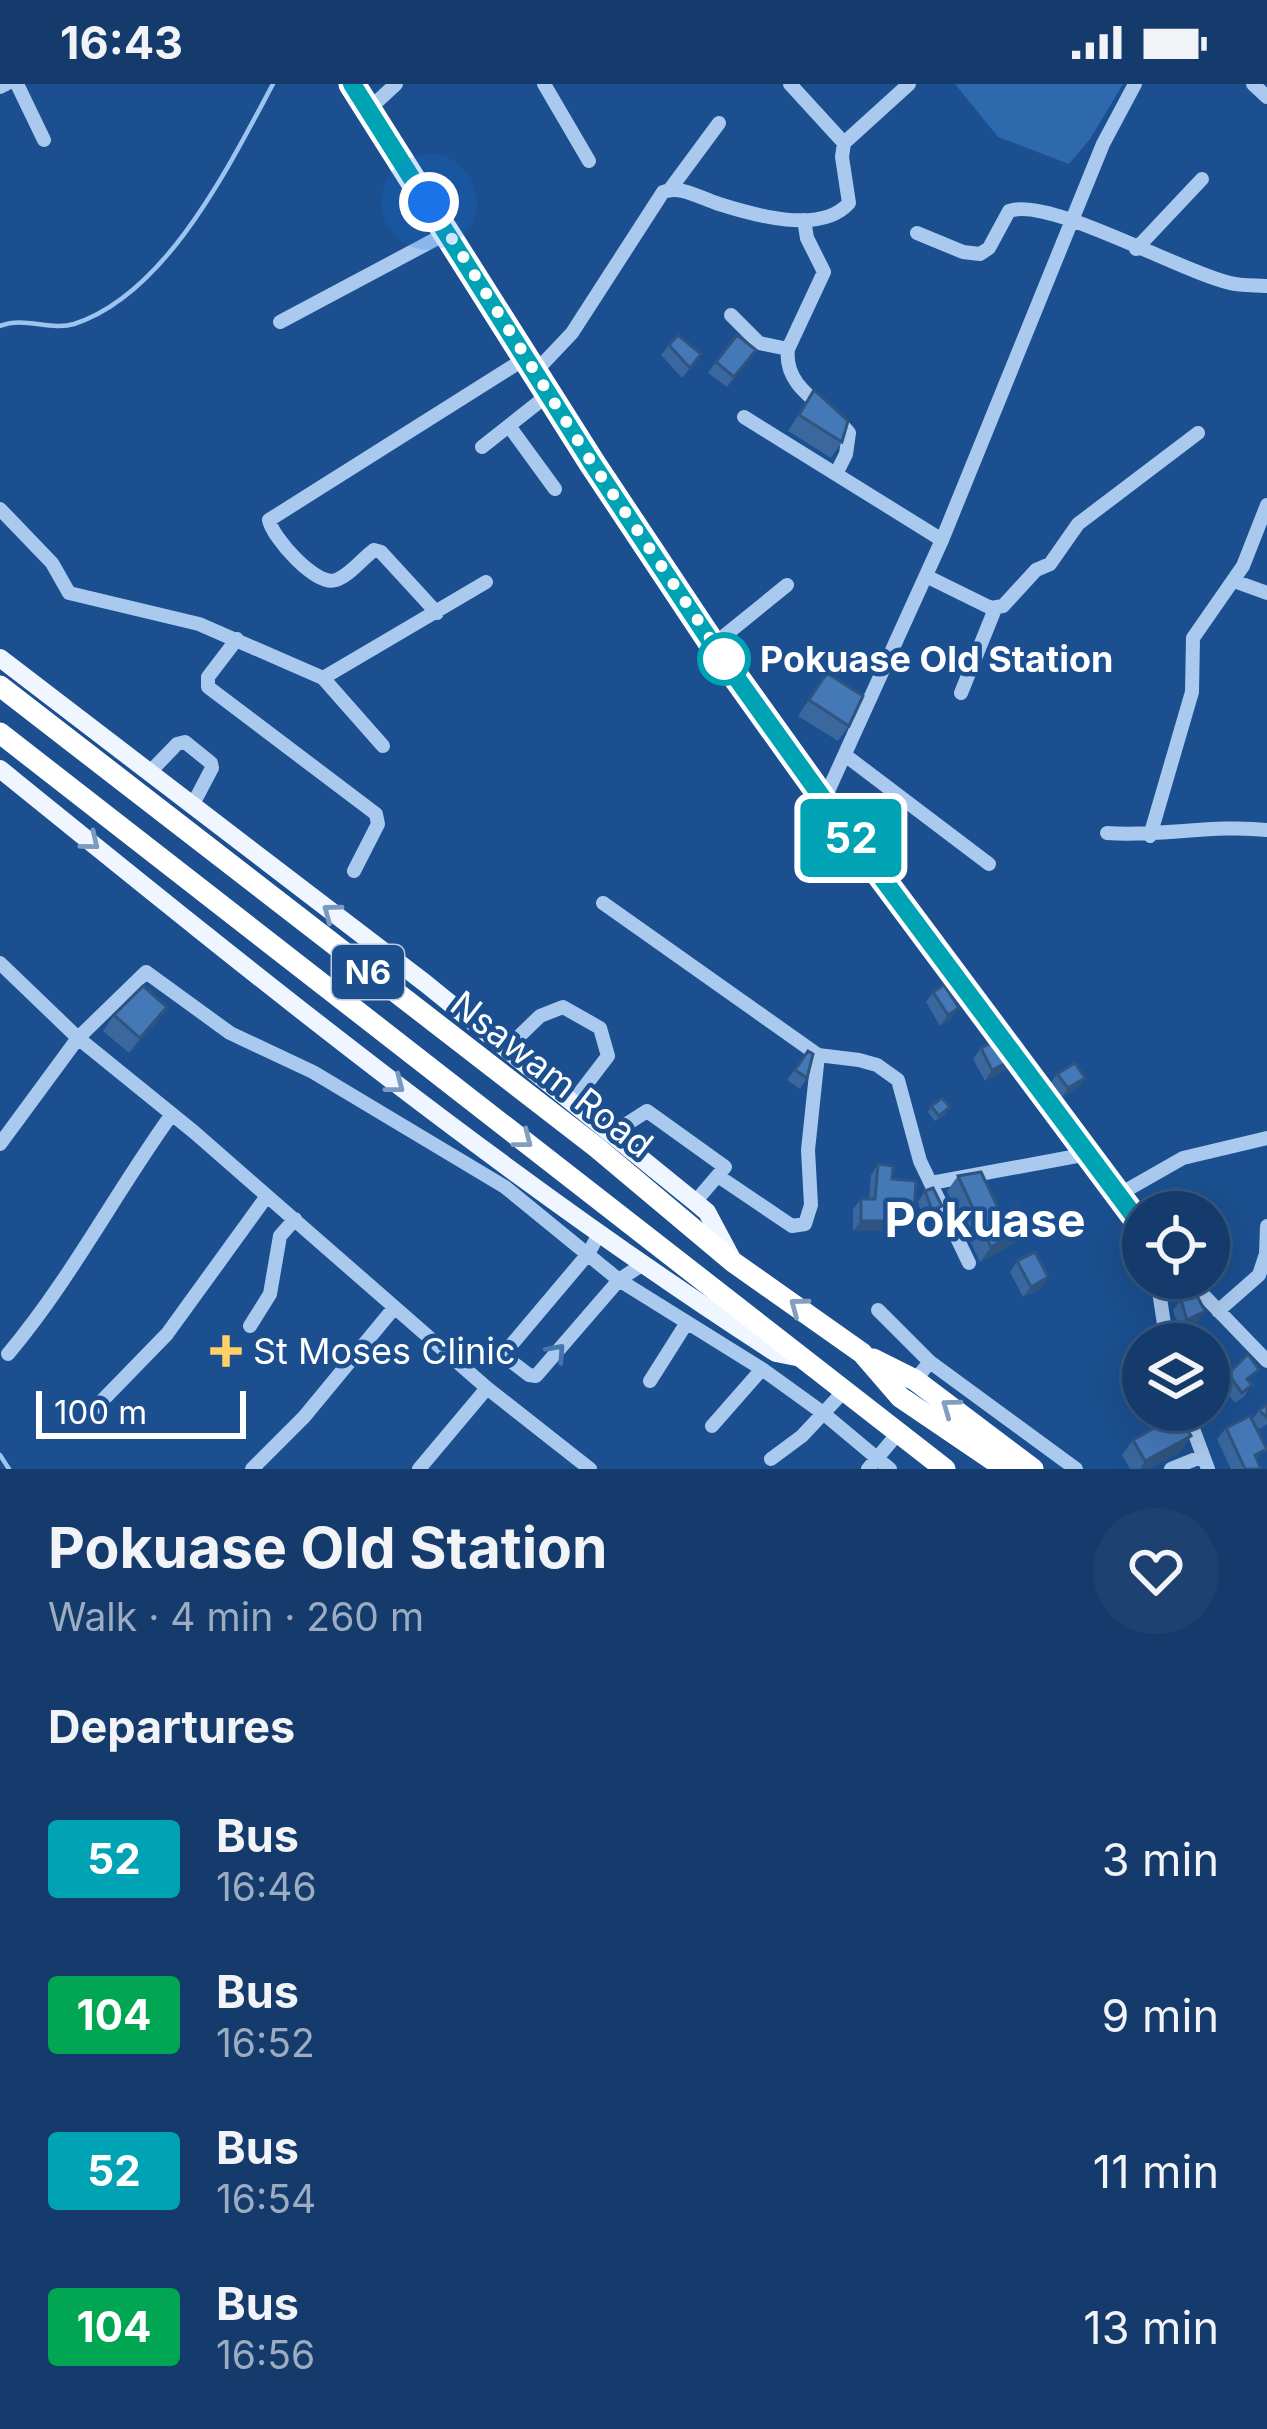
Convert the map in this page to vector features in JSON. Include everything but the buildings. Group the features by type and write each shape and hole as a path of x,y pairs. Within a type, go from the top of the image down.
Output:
{"highway":[{"name":"Nsawam Road","path":"0,686 596,1147 733,1262 862,1353 900,1397 1006,1469"},
{"name":"Nsawam Road","path":"0,733 945,1469"},
{"path":"862,1353 915,1380 1033,1469"}],"main road":[{"path":"0,658 506,1049 695,1202 707,1213 733,1262"},
{"path":"0,769 403,1091 640,1265 776,1353 802,1358"},
{"path":"560,1206 626,1220"}],"street":[{"path":"17,84 44,140"},
{"path":"352,84 713,645 1122,1201"},
{"path":"369,109 396,84"},
{"path":"544,84 589,161"},
{"path":"790,84 844,143"},
{"path":"671,188 758,214 805,220 837,213 849,202 844,143 909,84"},
{"path":"824,800 942,540 1103,144 1136,84"},
{"path":"1253,84 1267,97"},
{"path":"437,613 378,550 330,581 312,573 284,545 269,528 269,520 531,365 572,333 656,200 671,188 719,124"},
{"path":"1136,249 1202,179"},
{"path":"917,233 980,254 987,252 1013,209 1071,220 1231,284 1267,286"},
{"path":"805,220 807,238 824,272 788,349 790,375 849,433 836,474"},
{"path":"280,322 449,232"},
{"path":"731,315 760,344 788,349"},
{"path":"482,447 549,394"},
{"path":"744,417 942,540"},
{"path":"509,426 554,489"},
{"path":"926,576 994,609 1003,606 1036,570 1050,564 1078,524 1198,433"},
{"path":"1150,836 1194,680 1193,638 1234,581 1267,506"},
{"path":"0,509 52,563 69,593 199,624 323,678 383,746"},
{"path":"1234,581 1267,593"},
{"path":"323,678 486,582"},
{"path":"713,645 788,585"},
{"path":"961,693 994,609"},
{"path":"237,639 208,677 208,687 376,814 378,824 354,871"},
{"path":"149,773 176,744 185,742 212,768 192,806"},
{"path":"845,755 989,864"},
{"path":"1107,833 1150,836 1230,828 1267,830"},
{"path":"603,903 818,1055 859,1060 898,1081 931,1183 969,1263"},
{"path":"0,963 78,1038 488,1388 590,1469"},
{"path":"0,1144 78,1038 146,972 230,1034 313,1072 505,1187 619,1280 823,1413 878,1465 899,1432"},
{"path":"506,1049 540,1016 563,1007 600,1028 608,1056 572,1103"},
{"path":"718,1176 792,1226 805,1224 811,1205 808,1150 818,1055"},
{"path":"611,1134 647,1111 725,1167 695,1202"},
{"path":"8,1354 74,1267 131,1170 172,1114"},
{"path":"1118,1196 1183,1157 1267,1138"},
{"path":"931,1183 1088,1154"},
{"path":"95,1408 166,1334 268,1196"},
{"path":"250,1326 270,1294 280,1237 295,1219"},
{"path":"1218,1311 1259,1275 1267,1226"},
{"path":"598,1234 588,1254 507,1350 508,1359 529,1375 536,1376 619,1280 640,1265"},
{"path":"1207,1299 1267,1361"},
{"path":"252,1469 320,1400 394,1308"},
{"path":"878,1310 930,1362 1076,1469"},
{"path":"650,1381 686,1324"},
{"path":"915,1380 930,1362"},
{"path":"712,1426 762,1369"},
{"path":"419,1469 488,1388"},
{"path":"771,1459 802,1436 845,1390"},
{"path":"1172,1469 1206,1462 1194,1431"}],"shaded area":[{"path":"955,84 1123,84 1069,164 998,137"}],"waterway":[{"path":"0,326 74,324 138,285 192,223 273,84"},
{"path":"0,1455 9,1469"}],"bus line":[{"name":"52","path":"352,84 713,645 1122,1201"}],"place":[{"name":"Pokuase Old Station","path":"724,659"},
{"name":"St Moses Clinic","path":"226,1351"}],"district":[{"name":"Pokuase","path":"985,1220"}],"route":[{"path":"429,202 592,463 724,659"}]}
